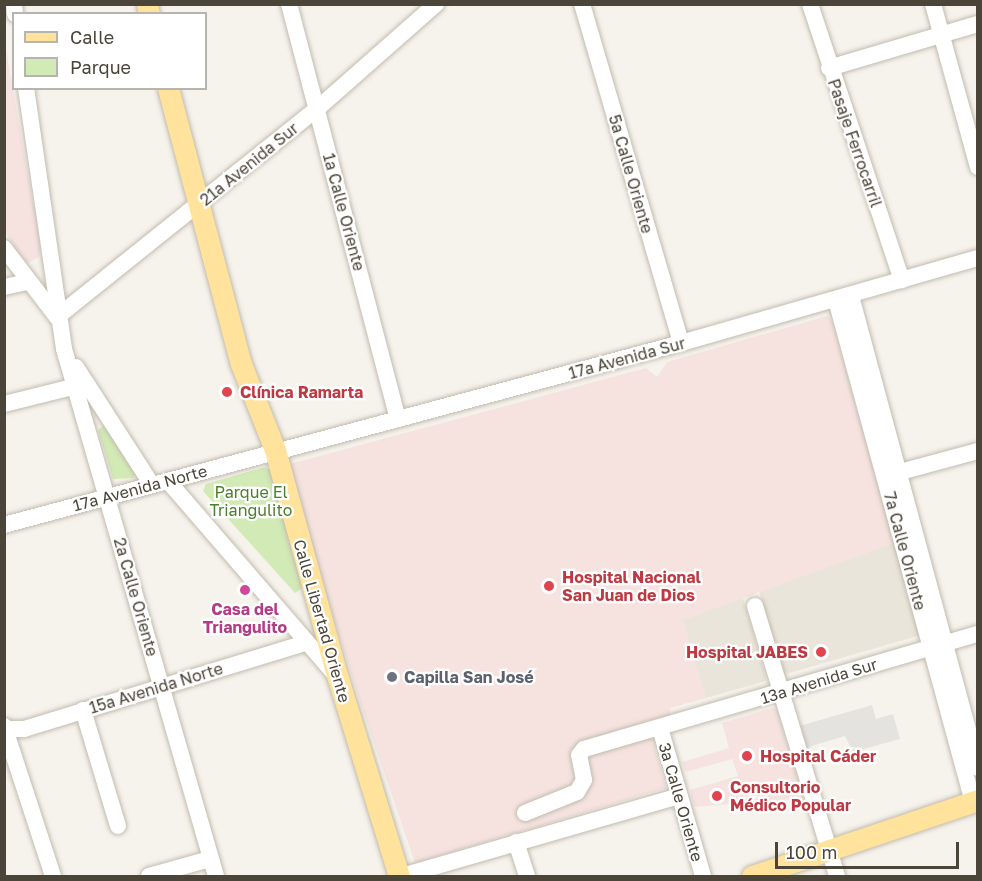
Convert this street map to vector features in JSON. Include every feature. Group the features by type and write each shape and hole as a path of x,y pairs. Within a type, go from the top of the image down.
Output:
{"main road":[{"name":"Calle Libertad Oriente","path":"168,90 197,206 241,364 275,450 338,678 400,876"},
{"path":"752,876 975,801"}],"street":[{"name":"1a Calle Oriente","path":"289,4 398,419"},
{"name":"21a Avenida Sur","path":"57,316 317,109 436,4"},
{"name":"5a Calle Oriente","path":"582,4 681,343"},
{"name":"Pasaje Ferrocarril","path":"810,4 829,68 902,280"},
{"path":"933,4 978,167"},
{"path":"829,68 978,24"},
{"name":"2a Calle Oriente","path":"26,90 57,316 64,349 216,876"},
{"path":"4,248 27,282 57,316"},
{"name":"17a Avenida Sur","path":"275,450 681,343 978,258"},
{"path":"4,287 27,282"},
{"name":"7a Calle Oriente","path":"844,298 938,646 975,801"},
{"path":"64,349 160,483 338,678"},
{"path":"4,404 76,386"},
{"name":"17a Avenida Norte","path":"4,525 275,450"},
{"path":"891,474 978,451"},
{"path":"755,606 837,876"},
{"name":"13a Avenida Sur","path":"525,813 577,792 584,780 579,755 584,749 978,634"},
{"name":"15a Avenida Norte","path":"5,728 24,729 161,685 306,643"},
{"name":"7a Calle Oriente","path":"938,646 978,768"},
{"path":"83,710 118,826"},
{"path":"5,728 53,876"},
{"name":"3a Calle Oriente","path":"660,728 702,876"},
{"path":"400,876 680,796"},
{"path":"516,842 527,876"},
{"path":"149,876 210,859"}],"shaded area":[{"path":"4,38 41,248 39,257 29,263 23,260 5,232"},
{"name":"Hospital Nacional San Juan de Dios","path":"827,316 832,321 894,543 683,620 706,698 670,708 671,717 648,724 666,788 415,863 360,702 286,465 646,368 657,377 667,362"},
{"path":"894,543 920,635 783,675 757,582"},
{"path":"743,598 767,681 705,698 681,616"},
{"path":"872,705 876,719 893,714 900,739 853,752 845,736 802,749 796,727"},
{"name":"Hospital Cáder","path":"772,708 777,710 803,798 694,807 690,790 738,776 732,759 686,772 682,762 729,748 722,723"}],"green space":[{"path":"104,425 136,475 133,478 113,479 98,430"},
{"name":"Parque El Triangulito","path":"265,467 271,471 305,586 295,593 203,491 206,484"}],"place":[{"name":"Clínica Ramarta","path":"227,392"},
{"name":"Hospital Nacional San Juan de Dios","path":"549,586"},
{"name":"Casa del Triangulito","path":"245,590"},
{"name":"Hospital JABES","path":"821,652"},
{"name":"Capilla San José","path":"392,677"},
{"name":"Hospital Cáder","path":"747,756"},
{"name":"Consultorio Médico Popular","path":"717,796"}]}
